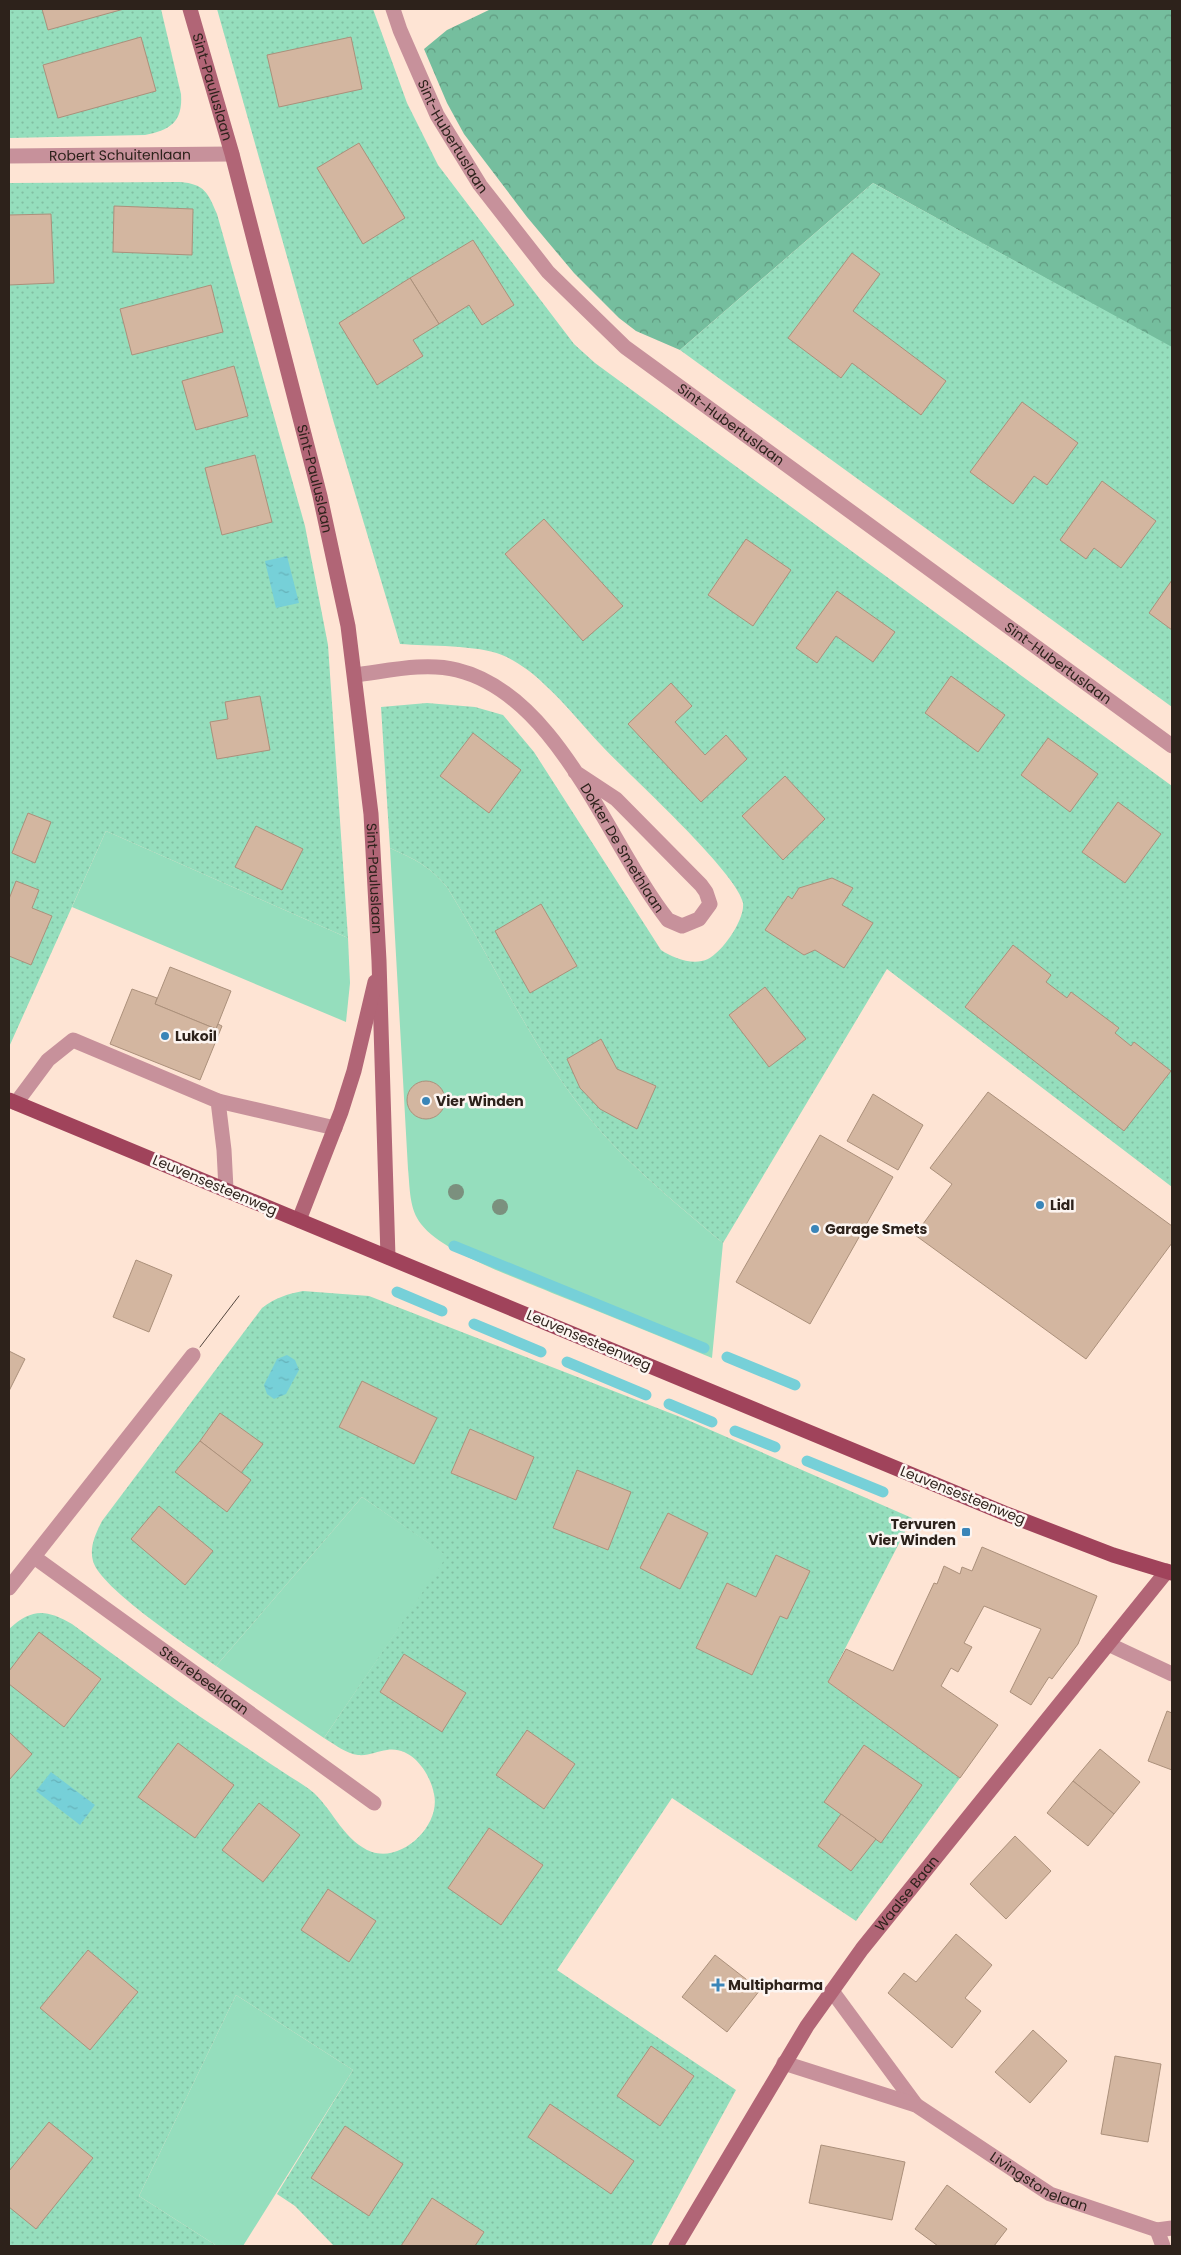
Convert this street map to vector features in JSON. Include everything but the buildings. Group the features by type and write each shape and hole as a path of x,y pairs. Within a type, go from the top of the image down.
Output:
{"main road":[{"name":"Leuvensesteenweg","path":"12,1101 1004,1513 1113,1555 1170,1570"}],"street":[{"name":"Sint-Pauluslaan","path":"190,9 232,154 320,496 348,626 356,675 371,814 379,961 388,1257"},
{"name":"Sint-Hubertuslaan","path":"393,9 400,30 437,115 480,185 548,272 625,347 1172,746"},
{"name":"Robert Schuitenlaan","path":"9,156 232,154"},
{"name":"Dokter De Smethlaan","path":"356,675 431,667 456,669 498,686 521,705 544,731 575,772 668,920 682,926 699,919 710,904 706,892 701,885 616,799 575,772"},
{"name":"Sint-Pauluslaan","path":"299,1220 335,1128 354,1071 379,961"},
{"path":"12,1101 48,1060 73,1040 218,1101 335,1128"},
{"path":"218,1101 224,1150 226,1189"},
{"path":"9,1588 193,1355"},
{"name":"Sterrebeeklaan","path":"34,1557 374,1803"},
{"name":"Waalse Baan","path":"676,2246 784,2064 832,1991 930,1864 1170,1570"},
{"path":"1108,1644 1172,1674"},
{"name":"Livingstonelaan","path":"832,1991 916,2105"},
{"name":"Livingstonelaan","path":"784,2064 916,2105 1050,2194 1165,2229"},
{"path":"1163,2246 1165,2229"}],"green space":[{"path":"9,9 161,9 181,94 180,112 177,118 168,127 145,135 9,138"},
{"path":"217,9 373,9 407,103 438,165 574,344 595,363 1172,786 1172,1187 887,969 723,1243 645,1176 592,1121 541,1050 447,887 434,873 421,864 390,848 381,707 427,703 475,707 503,715 534,752 661,950 666,953 677,958 696,962 708,959 720,950 732,935 743,910 743,903 722,869 703,847 602,746 560,700 530,672 502,655 480,649 400,644 334,423"},
{"path":"491,9 1172,9 1172,348 873,183 680,350 636,331 619,318 574,273 527,217 464,134 447,103 424,49 447,30"},
{"path":"180,182 200,187 208,195 217,214 305,526 328,645 348,938 106,831 9,1047 9,183"},
{"path":"873,183 1172,347 1172,707 680,350"},
{"path":"106,831 348,938 350,983 346,1022 72,907"},
{"path":"390,848 421,864 434,873 447,887 541,1050 592,1121 645,1176 723,1243 712,1358 463,1255 432,1235 417,1218 411,1198 408,1169"},
{"path":"303,1291 369,1296 683,1418 912,1518 828,1682 960,1778 856,1921 672,1798 557,1970 736,2090 651,2246 334,2246 295,2206 277,2194 353,2070 236,1995 139,2196 217,2246 9,2246 9,1629 25,1617 39,1613 47,1613 72,1624 180,1703 311,1790 347,1834 354,1841 372,1852 384,1854 408,1846 418,1838 432,1817 435,1806 432,1786 424,1770 412,1757 396,1750 358,1755 349,1753 324,1738 447,1556 362,1497 216,1666 128,1601 99,1572 93,1561 92,1551 95,1535 102,1521 262,1308 281,1297"},
{"path":"362,1497 448,1556 324,1738 216,1666"},
{"path":"236,1995 353,2070 243,2246 217,2246 139,2196"}],"water":[{"path":"287,556 299,603 276,608 265,561"},
{"path":"287,1355 295,1360 299,1370 286,1394 274,1399 267,1394 264,1385 277,1359"},
{"path":"51,1772 95,1805 80,1825 36,1791"}],"waterway":[{"path":"454,1246 704,1348"},
{"path":"397,1292 442,1311"},
{"path":"474,1324 541,1352"},
{"path":"727,1357 795,1385"},
{"path":"567,1362 646,1395"},
{"path":"669,1404 712,1422"},
{"path":"735,1431 775,1447"},
{"path":"807,1461 883,1492"}],"tram line":[{"path":"200,1347 239,1296"}],"place":[{"name":"Lukoil","path":"165,1036"},
{"name":"Vier Winden","path":"426,1101"},
{"name":"Lidl","path":"1040,1205"},
{"name":"Garage Smets","path":"815,1229"},
{"name":"Tervuren Vier Winden","path":"966,1532"},
{"name":"Multipharma","path":"718,1985"}]}
